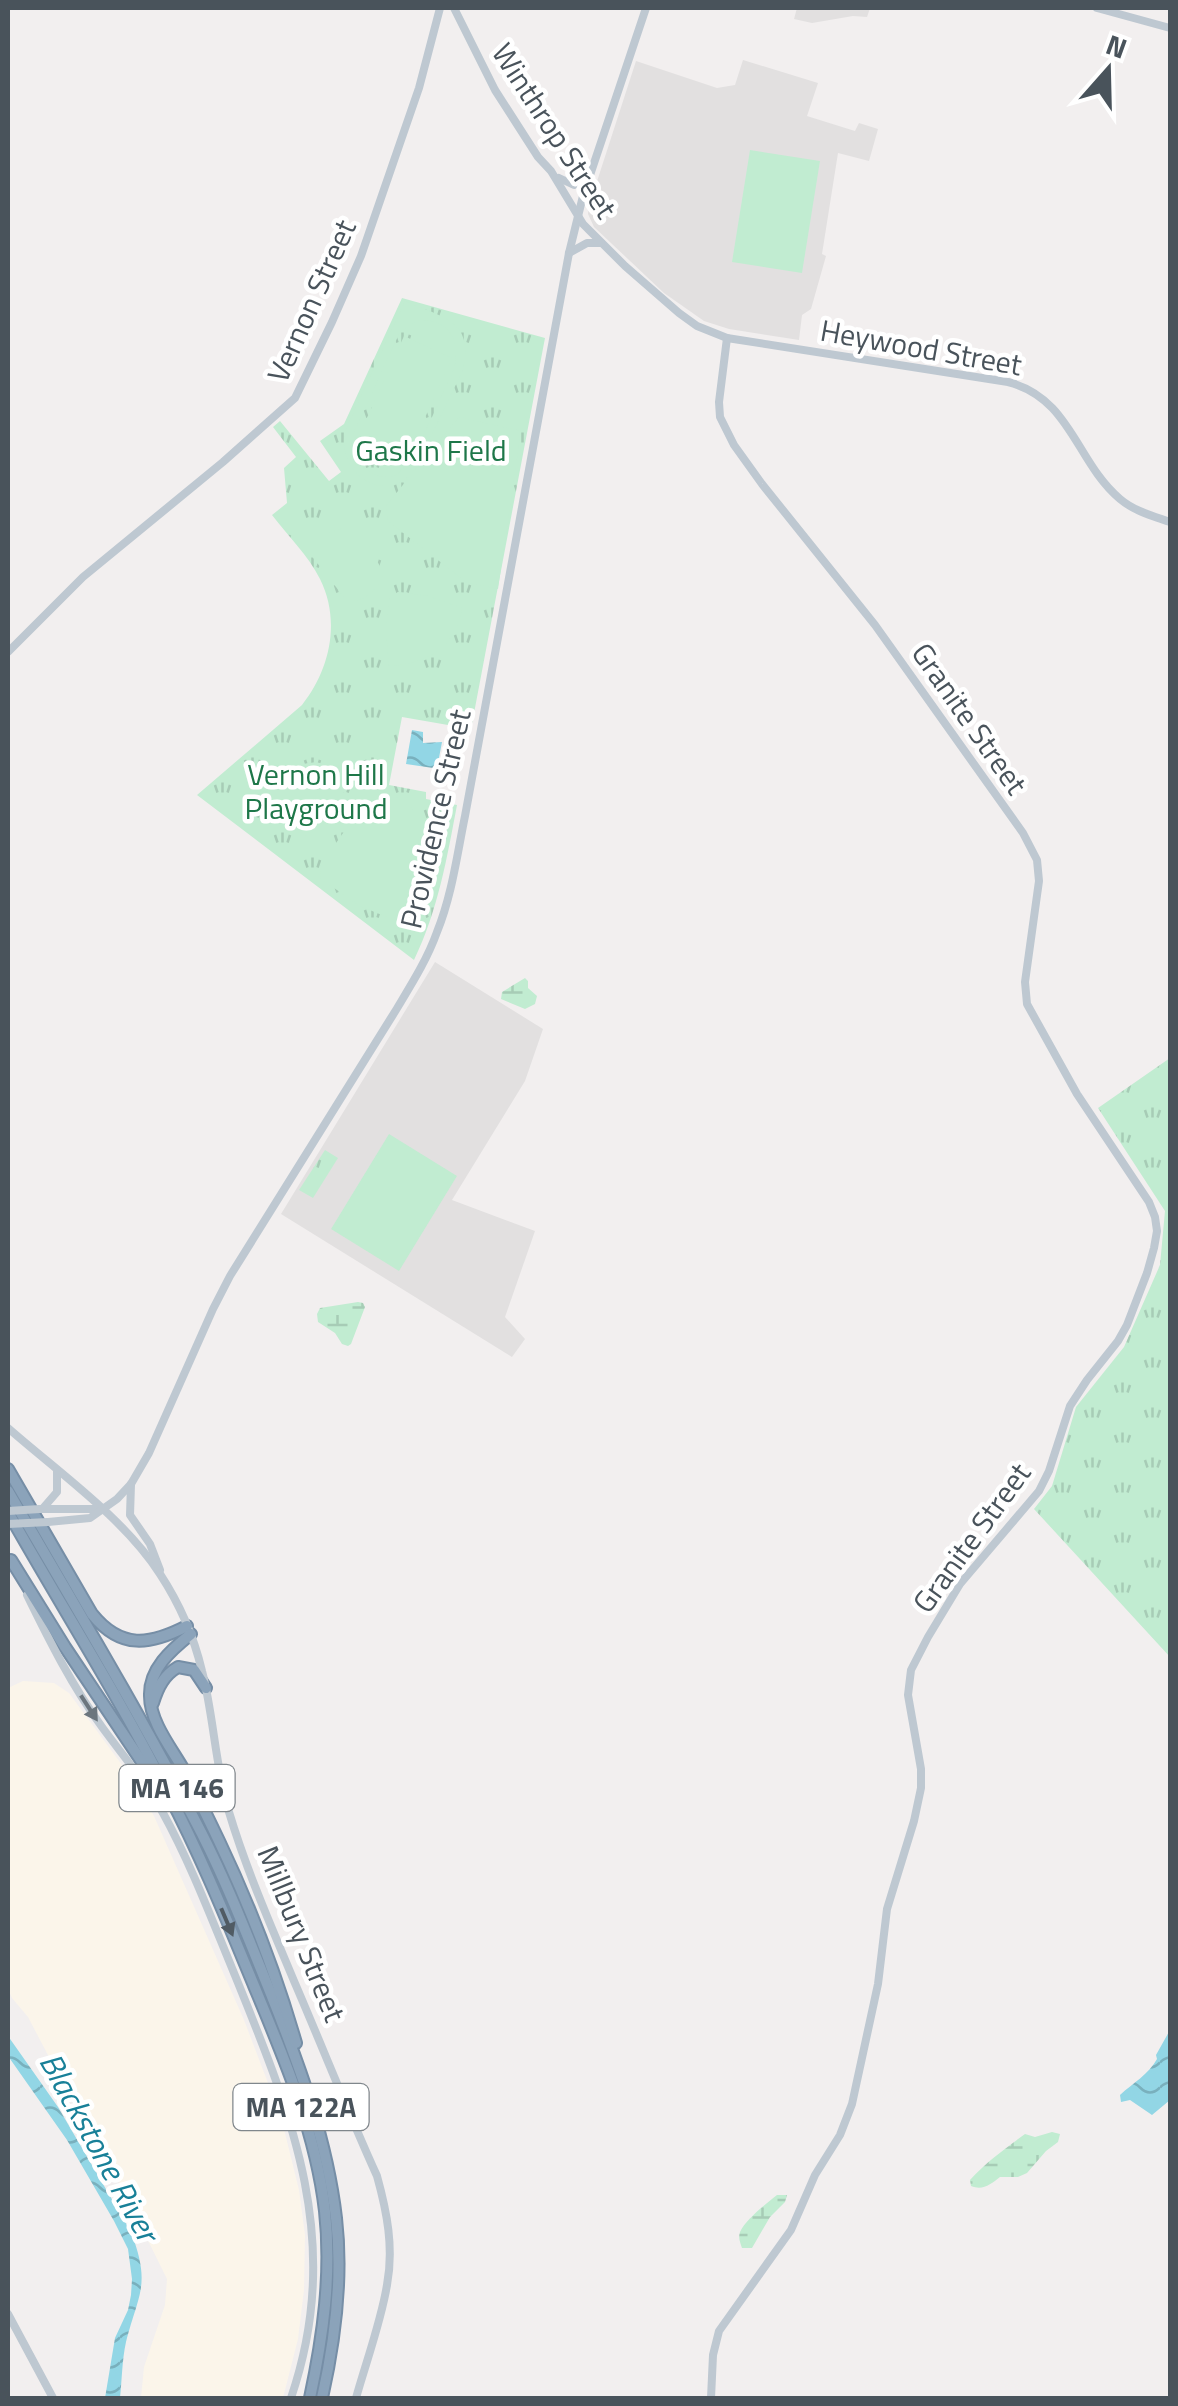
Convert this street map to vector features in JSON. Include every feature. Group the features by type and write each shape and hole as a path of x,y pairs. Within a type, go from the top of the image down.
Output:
{"highway":[{"path":"8,1469 92,1614 106,1630 127,1640 150,1641 189,1630"},
{"name":"MA 146","path":"8,1491 204,1837 241,1920 311,2102"},
{"name":"MA 146","path":"8,1512 188,1832"},
{"name":"MA 122A","path":"9,1558 188,1832 274,2034 307,2125 325,2213 327,2284 310,2398"},
{"path":"151,1709 150,1690 156,1672 189,1630"},
{"path":"151,1709 162,1682 178,1666 194,1670 206,1688"},
{"name":"MA 122A","path":"151,1709 204,1809 254,1921 288,2016 330,2172 339,2267 332,2349 322,2398"}],"street":[{"name":"Vernon Street","path":"8,652 83,577 295,398 360,256 415,101 440,8"},
{"name":"Providence Street","path":"102,1509 131,1484 230,1276 419,971 438,932 465,816 569,253 590,176 646,8"},
{"path":"1098,8 1170,28"},
{"path":"434,30 455,11"},
{"name":"Winthrop Street","path":"455,11 495,90 584,224 679,313 727,338"},
{"path":"551,171 573,185 590,176"},
{"path":"569,253 587,244 601,243"},
{"name":"Heywood Street","path":"727,338 1008,382 1030,389 1054,408 1116,495 1132,508 1170,522"},
{"name":"Granite Street","path":"711,2398 713,2355 719,2331 790,2230 852,2104 878,1984 890,1894 919,1803 921,1769 908,1695 911,1670 960,1584 1045,1479 1070,1406 1127,1325 1148,1273 1156,1231 1149,1202 1078,1094 1027,1004 1025,982 1039,881 1034,852 884,638 734,445 720,417 719,402 727,338"},
{"name":"Millbury Street","path":"8,1428 133,1539 161,1575 189,1630 206,1688 230,1816 278,1942 377,2176 385,2209 390,2243 387,2287 356,2398"},
{"path":"40,1509 57,1492 56,1470"},
{"path":"131,1484 129,1511 150,1544 161,1575"},
{"path":"8,1512 102,1509"},
{"path":"8,1524 83,1520 102,1509"},
{"path":"9,1558 74,1684 165,1815 262,2043 294,2134 312,2224 314,2281 301,2367 290,2398"},
{"path":"8,2314 52,2398"}],"shaded area":[{"path":"797,8 870,8 867,17 812,23 794,19"},
{"path":"743,60 818,83 807,116 855,131 859,123 878,129 869,161 838,153 822,254 826,256 811,309 802,315 799,340 704,321 664,293 594,227 588,214 636,61 717,88 735,85"},
{"path":"435,962 543,1029 525,1081 452,1200 535,1231 505,1317 525,1339 512,1357 281,1214"},
{"path":"23,1681 54,1683 69,1693 154,1816 244,2020 281,2117 299,2190 305,2235 298,2339 283,2398 141,2398 144,2367 165,2305 167,2279 80,2103 8,1989 8,1688"}],"green space":[{"path":"750,150 820,161 802,273 732,262"},
{"path":"402,298 545,338 471,729 402,717 389,785 426,792 426,799 457,805 436,903 414,960 197,795 302,705 326,661 331,628 326,595 304,554 272,515 287,503 284,468 296,457 273,427 280,421 329,481 341,472 320,441 344,424"},
{"name":"Gaskin Field","path":"405,301 453,323 464,341 462,372 414,471 459,417 521,431 498,589 466,582 388,521 386,506 410,476 388,486 368,482 348,460 345,431","holes":["416,321 435,322 448,330 455,343 454,369 403,468 396,475 376,475 355,457 353,434 400,332"]},
{"path":"404,336 452,358 404,464 356,442"},
{"path":"346,527 364,536 384,574 370,594 353,601 347,601 310,554 329,533"},
{"path":"398,592 428,596 462,608 453,634 437,651 415,662 389,666 386,629 390,598"},
{"name":"Vernon Hill Playground","path":"316,762 339,768 353,778 315,838 309,838 279,816 257,792 284,771"},
{"path":"389,792 446,833 436,884 406,925 360,906 321,879 320,866 350,823"},
{"path":"525,978 528,988 537,996 535,1004 525,1009 501,999 502,992"},
{"path":"1170,1058 1170,1657 1034,1509 1052,1486 1076,1407 1124,1347 1160,1265 1165,1211 1098,1108"},
{"path":"389,1134 457,1176 399,1271 331,1229"},
{"path":"325,1150 338,1158 313,1198 299,1190"},
{"path":"358,1302 365,1307 348,1346 318,1322 317,1314 320,1308"},
{"path":"1025,2134 1035,2137 1060,2134 1058,2142 1027,2173 1000,2177 983,2187 971,2186 970,2180 976,2173"},
{"path":"777,2195 787,2195 785,2202 770,2217 752,2248 742,2248 739,2236 743,2227"}],"water":[{"path":"412,730 423,732 423,743 442,742 438,763 433,768 406,764"},
{"path":"1170,2030 1170,2100 1152,2115 1130,2100 1121,2102 1120,2095 1154,2064"},
{"path":"8,2036 58,2107 131,2232 137,2250 141,2288 125,2349 120,2398 105,2398 115,2338 131,2295 128,2249 67,2140 8,2056"}],"water label":[{"name":"Blackstone River","path":"99,2147"}]}
